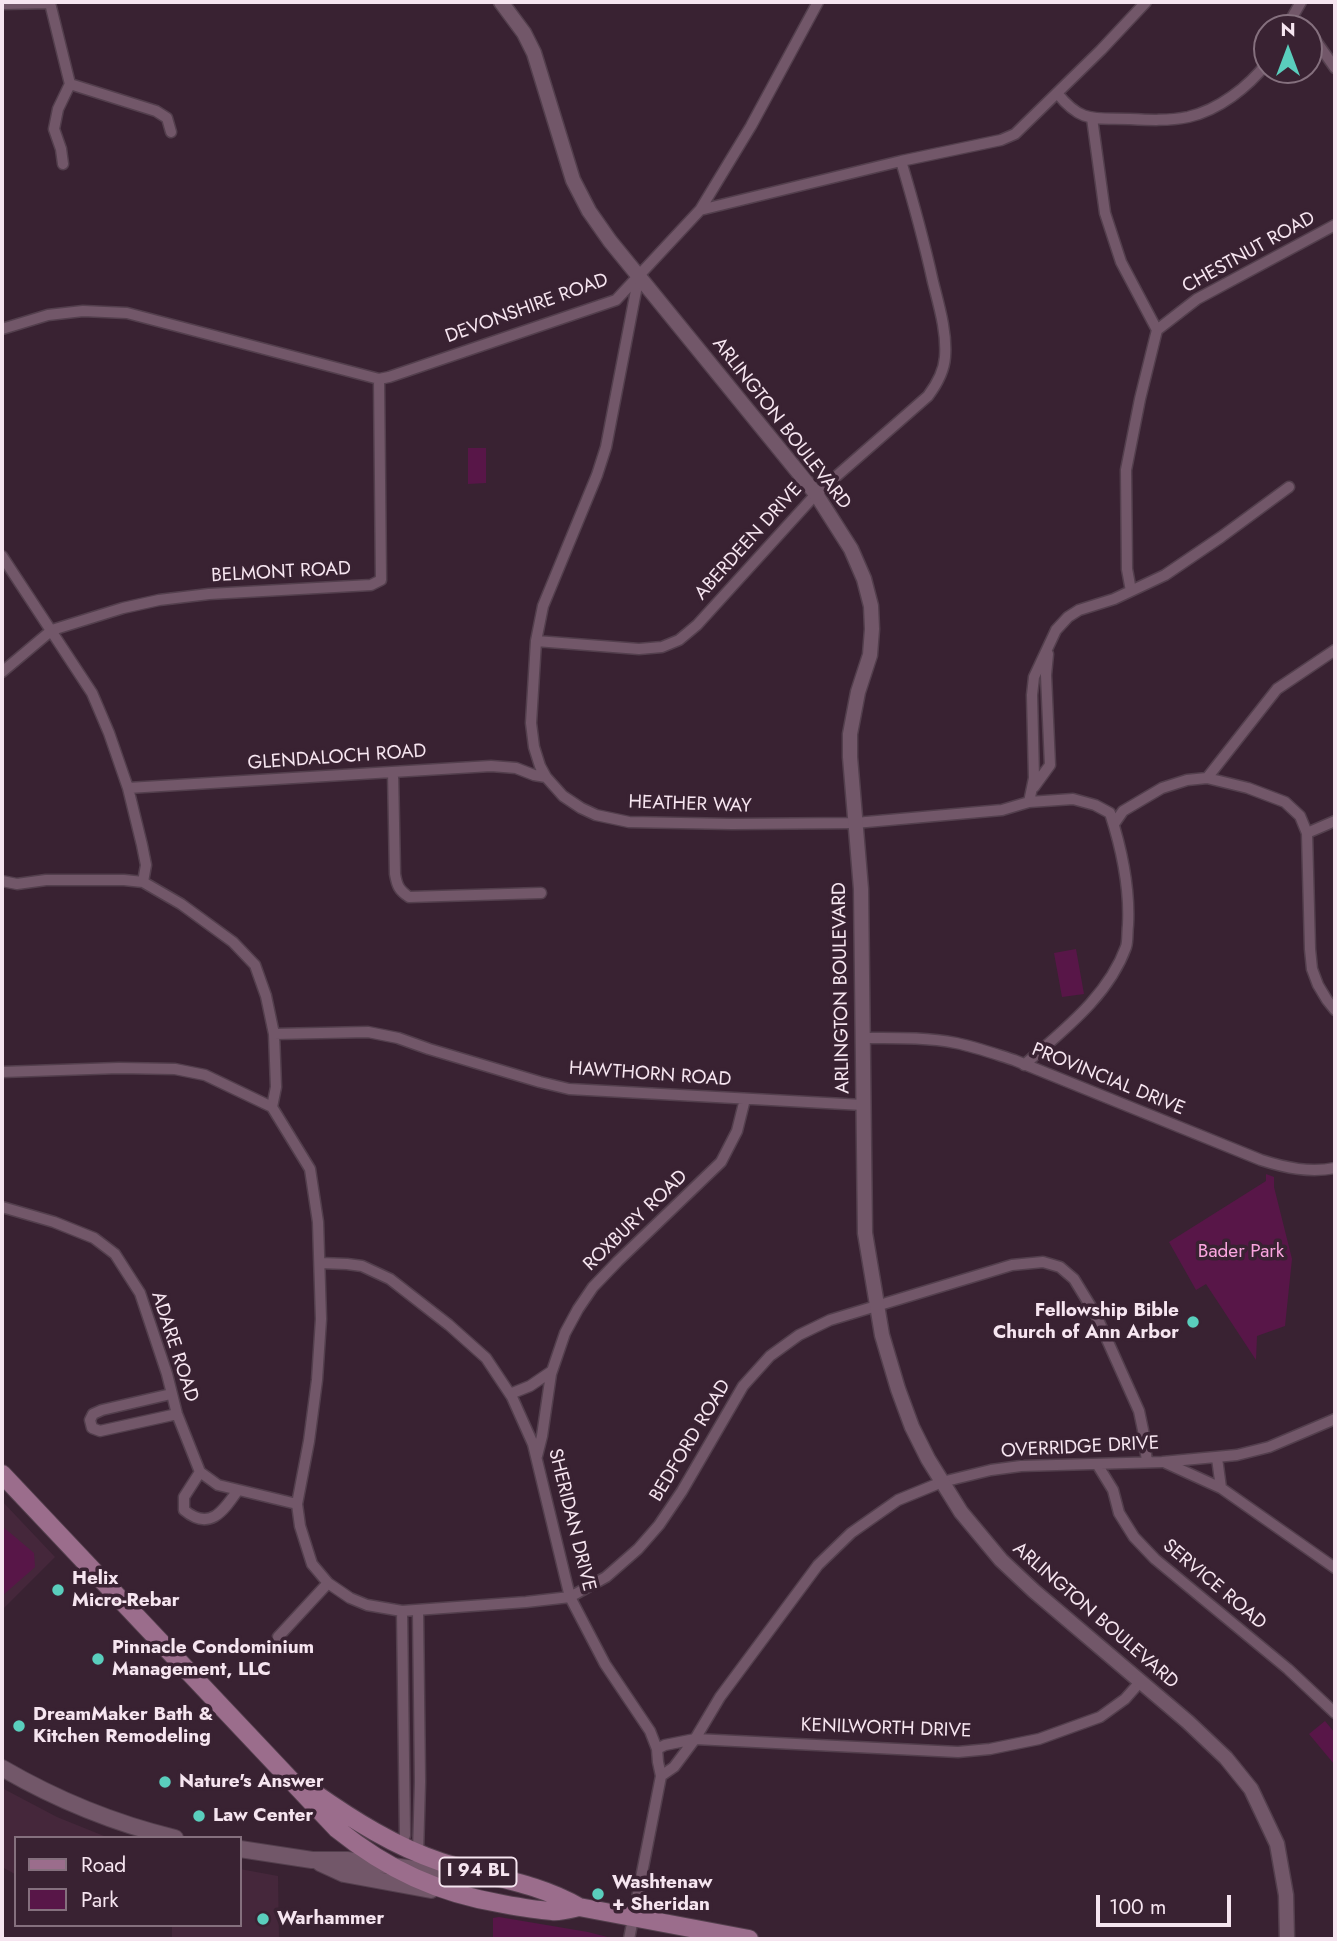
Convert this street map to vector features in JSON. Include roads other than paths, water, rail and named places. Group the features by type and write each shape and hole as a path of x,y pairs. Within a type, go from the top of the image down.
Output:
{"main road":[{"name":"I 94 BL","path":"2,1474 337,1829 392,1867 424,1883 488,1901 554,1911 579,1908 749,1939"},
{"path":"2,1768 68,1804 125,1825 167,1836"},
{"name":"I 94 BL","path":"289,1777 352,1819 401,1846 442,1862 538,1888 560,1896 579,1908"},
{"path":"242,1849 312,1860 347,1860 443,1872 505,1885 538,1888"},
{"path":"312,1860 344,1874 457,1894"}],"street":[{"path":"2,4 50,2 70,84 58,109 54,130 63,164"},
{"name":"ARLINGTON BOULEVARD","path":"501,2 524,33 534,53 565,156 580,195 610,241 816,494 851,549 864,579 871,606 871,647 850,734 861,889 864,1233 882,1335 912,1427 961,1512 1001,1560 1188,1722 1226,1758 1252,1792 1277,1844 1286,1895 1287,1939"},
{"name":"DEVONSHIRE ROAD","path":"379,379 616,300 700,210 751,126 818,2"},
{"path":"700,210 901,161 1001,140 1015,134 1146,2"},
{"path":"1323,52 1335,68"},
{"path":"1057,93 1066,105 1080,115 1092,118 1163,120 1190,117 1212,108 1253,80"},
{"path":"70,84 156,111 167,118 171,132"},
{"path":"1092,118 1105,213 1121,262 1157,330 1126,470 1131,591"},
{"name":"ABERDEEN DRIVE","path":"536,641 639,649 662,647 679,640 697,625 816,494 928,396 943,370 945,356 941,312 901,161"},
{"name":"CHESTNUT ROAD","path":"1157,330 1197,299 1335,225"},
{"name":"HEATHER WAY","path":"639,275 606,447 543,606 536,641 531,723 534,747 546,777 562,796 603,817 629,822 732,824 855,823 1002,810 1029,802 1073,799 1096,805 1110,813 1114,824"},
{"path":"2,329 48,316 83,311 127,313 379,379"},
{"name":"BELMONT ROAD","path":"2,673 52,630 123,608 159,600 209,594 371,585 381,580 379,379"},
{"path":"1034,787 1034,677 1056,630 1068,617 1093,604 1114,599 1165,575 1289,487"},
{"path":"2,556 92,693 128,788 146,865 143,882"},
{"path":"1029,802 1034,787 1050,765 1046,676 1048,648"},
{"path":"1207,778 1277,689 1335,650"},
{"name":"GLENDALOCH ROAD","path":"128,788 491,766 516,768 546,777"},
{"path":"393,772 395,874 397,887 402,892 409,897 541,893"},
{"path":"1024,1065 1080,1015 1109,980 1127,945 1127,882 1114,824 1123,811 1162,788 1187,780 1207,778 1248,788 1285,802 1300,816 1307,834 1312,969 1326,1000 1335,1010"},
{"path":"1307,834 1335,821"},
{"path":"2,881 17,884 46,880 143,882 181,904 233,942 255,965 266,996 274,1034 276,1087 272,1107"},
{"name":"HAWTHORN ROAD","path":"274,1034 368,1032 398,1038 490,1068 569,1089 863,1105"},
{"name":"PROVINCIAL DRIVE","path":"863,1038 954,1042 984,1050 1261,1160 1297,1169 1335,1168"},
{"path":"2,1072 119,1068 175,1069 205,1075 272,1107 310,1169 317,1209 321,1319 317,1380 297,1504 303,1539 312,1564 328,1583 278,1637"},
{"name":"ROXBURY ROAD","path":"537,1457 552,1371 565,1334 593,1287 648,1230 721,1162 737,1131 745,1099"},
{"name":"ADARE ROAD","path":"2,1207 54,1222 94,1238 115,1254 140,1293 167,1374 177,1414 200,1472"},
{"name":"BEDFORD ROAD","path":"328,1583 350,1598 367,1605 402,1611 570,1597 606,1577 638,1549 659,1525 743,1386 770,1356 800,1335 830,1320 1012,1265 1043,1262 1060,1267 1074,1279 1096,1315 1139,1411 1147,1462"},
{"name":"SHERIDAN DRIVE","path":"320,1264 362,1266 390,1279 449,1325 486,1358 510,1394 533,1444 570,1597 605,1664 650,1731 657,1749 661,1776 629,1939"},
{"path":"510,1394 530,1386 552,1371"},
{"path":"171,1394 102,1410 93,1414 90,1420 92,1428 100,1431 177,1414"},
{"name":"OVERRIDGE DRIVE","path":"661,1776 674,1767 695,1739 720,1697 818,1565 851,1533 898,1500 942,1482 1021,1466 1162,1462 1237,1455 1269,1447 1335,1419"},
{"path":"1217,1458 1221,1488"},
{"path":"1162,1462 1221,1488 1335,1568"},
{"name":"SERVICE ROAD","path":"1097,1464 1113,1490 1119,1513 1134,1537 1155,1559 1289,1670 1335,1713"},
{"path":"238,1490 222,1513 214,1518 191,1516 184,1510 184,1497 200,1472 218,1485 297,1504"},
{"path":"401,1846 405,1835 402,1611"},
{"path":"418,1611 418,1853"},
{"name":"KENILWORTH DRIVE","path":"657,1749 695,1739 958,1752 990,1749 1039,1739 1100,1717 1125,1699 1140,1682"},
{"path":"404,1754 420,1754"}],"place":[{"name":"Fellowship Bible Church of Ann Arbor","path":"1193,1322"},
{"name":"Helix Micro-Rebar","path":"58,1590"},
{"name":"Pinnacle Condominium Management, LLC","path":"98,1659"},
{"name":"DreamMaker Bath & Kitchen Remodeling","path":"19,1726"},
{"name":"Nature's Answer","path":"165,1782"},
{"name":"Law Center","path":"199,1816"},
{"name":"Washtenaw + Sheridan","path":"598,1894"},
{"name":"Warhammer","path":"263,1919"}],"park label":[{"name":"Bader Park","path":"1241,1252"}]}
